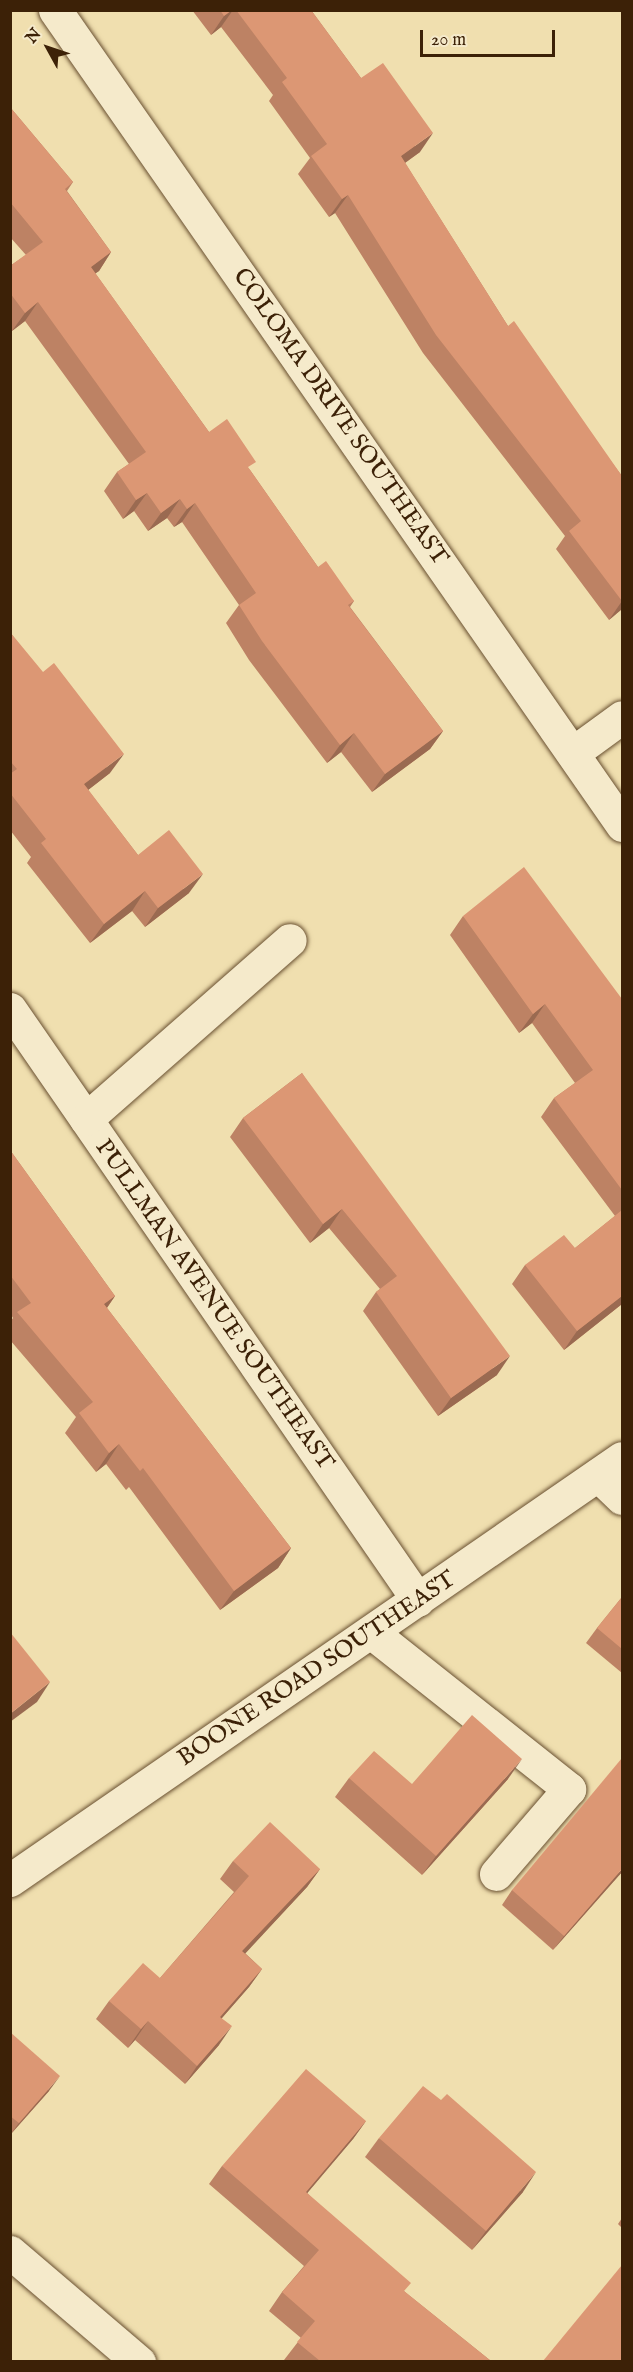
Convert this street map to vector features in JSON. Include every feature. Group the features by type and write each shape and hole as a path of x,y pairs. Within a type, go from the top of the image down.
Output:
{"street":[{"name":"COLOMA DRIVE SOUTHEAST","path":"55,10 622,825"},
{"path":"573,752 622,717"},
{"path":"86,1119 290,940"},
{"name":"PULLMAN AVENUE SOUTHEAST","path":"10,1009 418,1600"},
{"path":"610,1467 622,1498"},
{"name":"BOONE ROAD SOUTHEAST","path":"10,1880 610,1467"},
{"path":"370,1632 569,1789 496,1874"},
{"path":"10,2252 139,2361"}],"building":[{"path":"220,10 232,10 224,16"},
{"path":"236,10 311,10 361,78 383,63 433,133 401,156 508,326 514,321 622,476 622,601 569,531 581,521 436,335 348,195 342,199 311,156 327,144 282,82 287,78"},
{"path":"10,107 73,182 65,189 111,252 91,267 209,432 227,419 256,462 248,467 318,567 326,561 354,601 348,605 443,731 385,774 354,733 340,745 262,641 239,605 256,593 195,503 187,509 180,499 161,513 147,493 136,500 117,472 146,452 38,302 25,313 10,293 10,266 43,242 10,202"},
{"path":"10,632 43,672 54,663 124,754 84,784 138,855 169,830 203,874 158,908 145,891 104,924 41,843 46,839 10,793 10,774 17,769 10,761"},
{"path":"524,867 622,999 622,1190 554,1098 593,1070 545,1004 533,1014 463,916"},
{"path":"302,1073 510,1356 451,1398 376,1292 397,1276 342,1209 323,1224 243,1118"},
{"path":"10,1150 115,1296 104,1304 291,1548 234,1591 143,1468 140,1471 119,1444 109,1453 79,1413 93,1402 17,1312 31,1303 10,1275"},
{"path":"622,1210 622,1296 577,1331 525,1265 564,1235 575,1248"},
{"path":"622,1597 622,1649 597,1628"},
{"path":"10,1632 50,1682 10,1714"},
{"path":"472,1715 522,1759 436,1856 349,1778 374,1751 412,1784"},
{"path":"622,1758 622,1869 564,1936 512,1890"},
{"path":"270,1822 320,1869 242,1951 262,1969 220,2017 232,2026 197,2066 148,2021 141,2029 109,2001 143,1963 160,1978 249,1876 233,1861"},
{"path":"10,2032 60,2076 19,2123 10,2116"},
{"path":"306,2069 366,2121 306,2192 411,2283 404,2291 491,2361 320,2361 297,2342 315,2321 282,2292 319,2250 222,2166"},
{"path":"423,2086 441,2100 447,2094 536,2172 486,2231 379,2138"},
{"path":"622,2265 622,2361 543,2361"}]}
